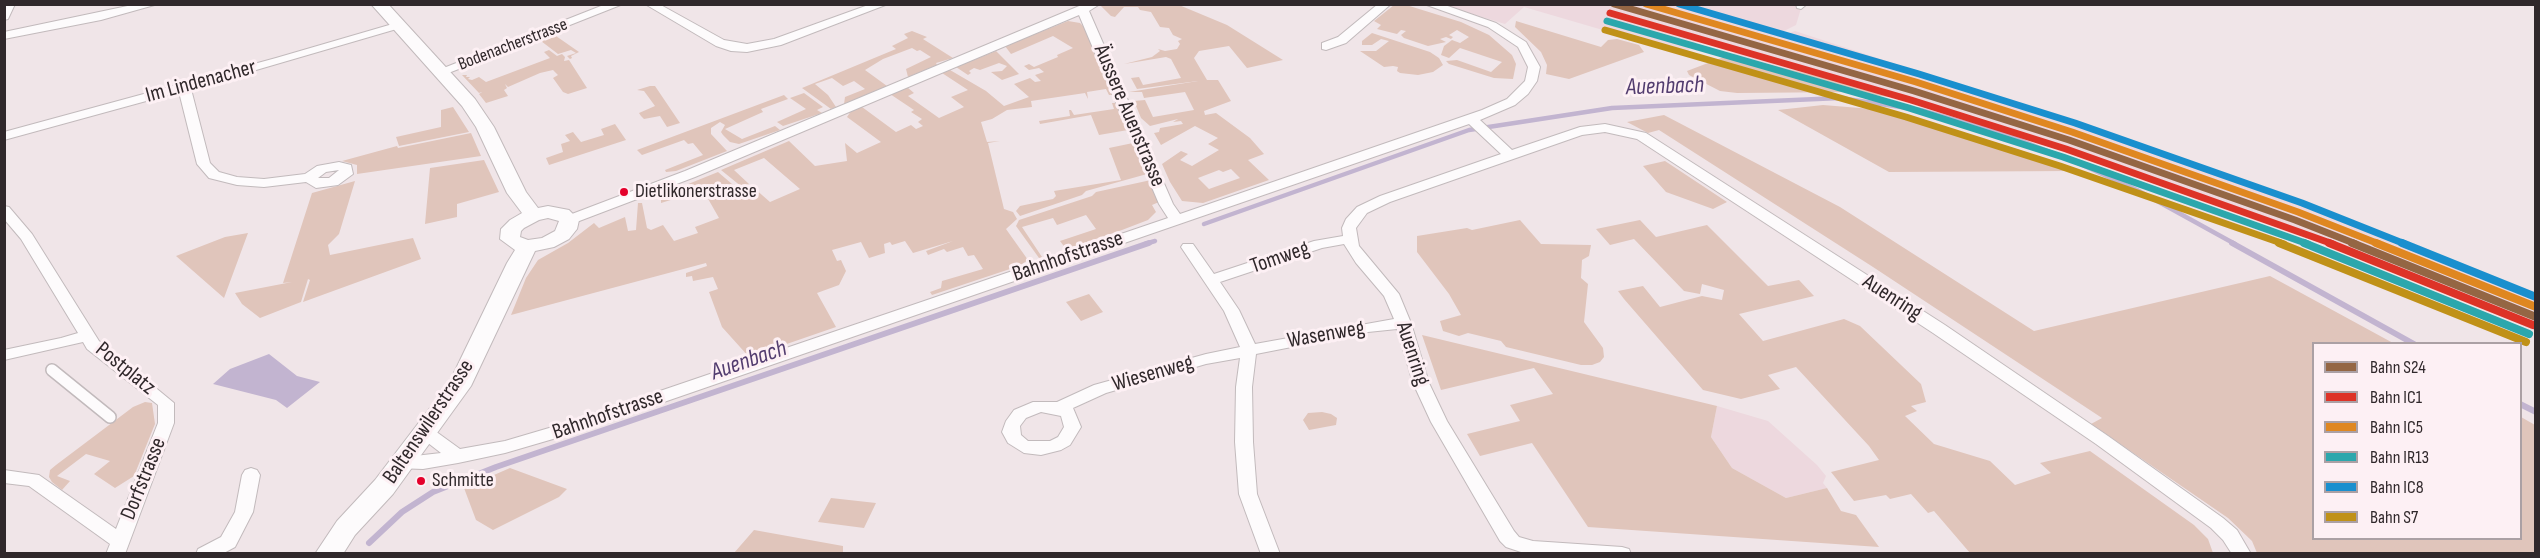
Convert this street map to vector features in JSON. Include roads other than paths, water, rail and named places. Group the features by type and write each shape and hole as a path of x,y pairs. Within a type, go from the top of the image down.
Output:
{"main road":[{"path":"379,4 396,26 463,95 485,127 517,193 532,215"},
{"path":"555,213 569,220 567,229 555,239 528,246 513,243 509,234 516,224 532,215 555,213"},
{"name":"Baltenswilerstrasse","path":"328,554 346,528 403,463 459,386 508,281 528,246"}],"street":[{"path":"4,17 10,4"},
{"path":"4,36 153,4"},
{"name":"Bodenacherstrasse","path":"442,71 618,4"},
{"path":"650,4 720,43 731,47 747,48 777,42 883,4"},
{"path":"1326,46 1342,40 1386,4"},
{"name":"Bahnhofstrasse","path":"403,463 423,463 533,440 1177,220 1478,125 1521,95 1531,81 1532,60 1522,45 1504,31 1482,21 1429,4"},
{"path":"569,220 690,174 1089,7"},
{"name":"Äussere Auenstrasse","path":"1089,7 1167,204 1177,220"},
{"name":"Im Lindenacher","path":"4,136 396,26"},
{"path":"184,87 204,164 214,175 237,181 264,183 309,178"},
{"path":"1478,125 1510,155"},
{"name":"Auenring","path":"1622,554 1533,548 1513,542 1439,422 1421,383 1403,323 1391,294 1356,254 1349,239 1349,228 1353,219 1369,206 1591,128 1622,130 1647,139 1920,316 2111,446 2217,523 2230,535 2242,554"},
{"name":"Postplatz","path":"4,210 27,237 93,345 166,402"},
{"name":"Tomweg","path":"1211,280 1319,244 1349,239"},
{"path":"1188,247 1231,310 1249,350 1244,387 1244,442 1248,494 1271,554"},
{"name":"Wasenweg","path":"1249,350 1368,327 1403,323"},
{"path":"4,355 64,343 87,335"},
{"name":"Wiesenweg","path":"1059,408 1100,389 1206,358 1249,350"},
{"path":"52,370 110,417"},
{"name":"Dorfstrasse","path":"117,547 166,423 166,402"},
{"path":"425,432 458,456"},
{"path":"205,554 228,542 244,512 251,475"},
{"path":"4,476 33,480 117,547"}],"waterway":[{"name":"Auenbach","path":"1204,224 1469,130 1612,108 1840,98 1921,110 2007,135 2078,163 2137,190 2235,244"},
{"name":"Auenbach","path":"1145,244 1155,241"},
{"name":"Auenbach","path":"369,543 402,512 433,492 496,467 1149,243"},
{"name":"Auenbach","path":"2232,243 2410,342"},
{"name":"Auenbach","path":"2522,405 2536,412"}],"rail line":[{"name":"S24","path":"1614,4 1914,91 2069,140 2295,220 2536,317"},
{"name":"IC5","path":"1646,4 1916,82 2072,132 2298,212 2536,307"},
{"name":"IC8","path":"1679,4 1919,74 2075,123 2302,203 2536,297"},
{"name":"IC1","path":"1610,13 1911,100 2066,149 2292,228 2533,325"},
{"name":"IR13","path":"1607,21 1909,108 2063,157 2289,237 2529,334"},
{"name":"S7","path":"1605,30 1906,117 2060,166 2285,245 2526,342"}],"place":[{"name":"Dietlikonerstrasse","path":"624,192"},
{"name":"Schmitte","path":"421,481"}]}
